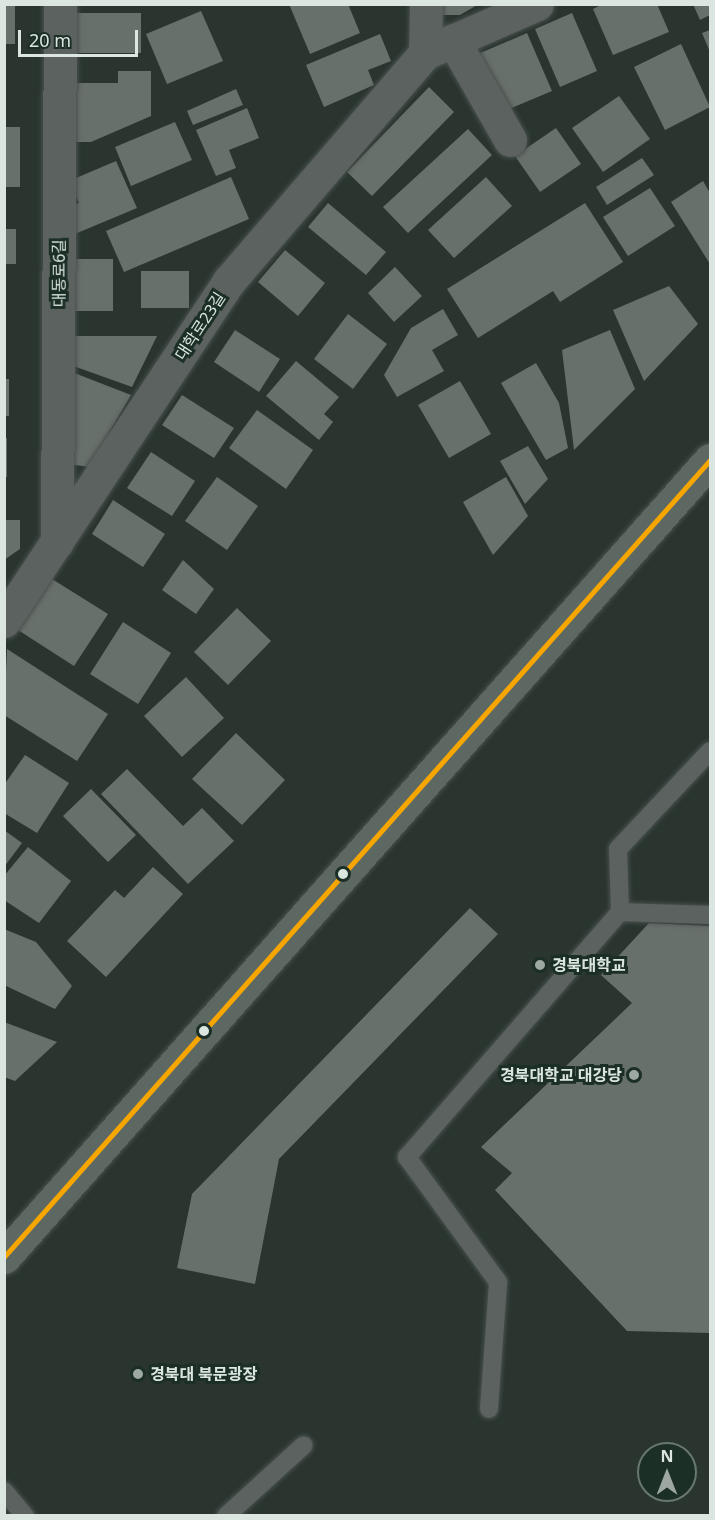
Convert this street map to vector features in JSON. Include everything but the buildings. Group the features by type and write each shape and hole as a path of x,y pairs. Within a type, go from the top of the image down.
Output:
{"main road":[{"path":"4,1257 711,460"}],"street":[{"name":"대동로6길","path":"57,542 60,4"},
{"path":"426,4 439,47 510,140"},
{"name":"대학로23길","path":"4,621 229,281 439,47 537,4"},
{"path":"4,571 38,571"}],"lane":[{"path":"489,1410 498,1282 406,1157 620,912 618,849 711,751"},
{"path":"620,912 711,915"},
{"path":"226,1515 304,1445"},
{"path":"4,1491 25,1515"}],"transit line":[{"path":"4,1257 710,460"}],"place":[{"name":"경북대학교","path":"540,965"},
{"name":"경북대학교 대강당","path":"634,1075"},
{"name":"경북대 북문광장","path":"138,1374"}]}
